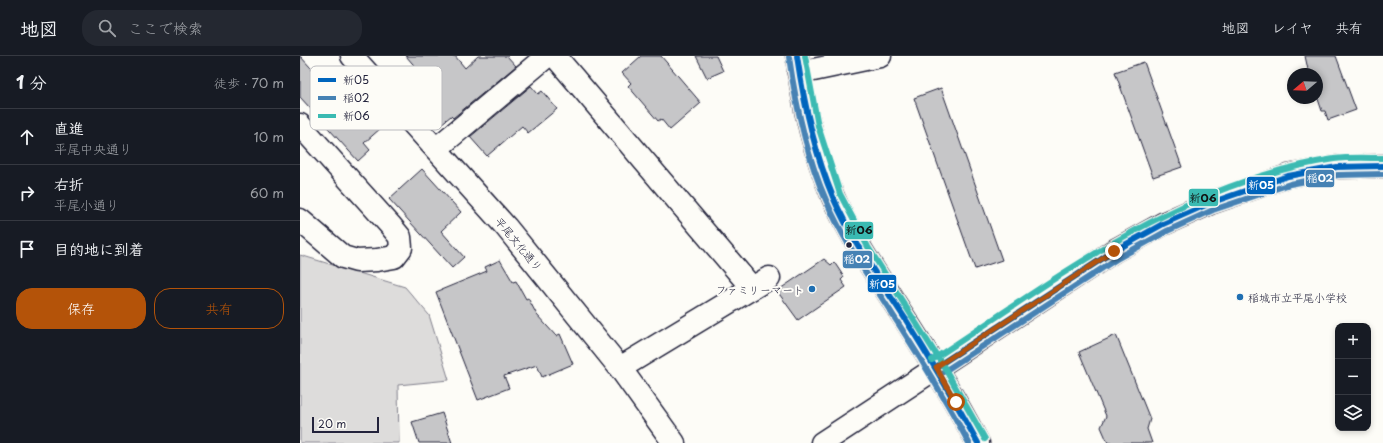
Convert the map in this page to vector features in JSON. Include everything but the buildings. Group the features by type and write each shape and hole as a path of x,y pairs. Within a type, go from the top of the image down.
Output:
{"street":[{"name":"平尾文化通り","path":"352,56 361,66"},
{"path":"436,149 547,56"},
{"path":"555,56 760,283 620,368"},
{"path":"880,56 798,64 803,100 819,157 834,198 868,260 936,367 978,443"},
{"path":"300,125 400,237 401,248 394,256 377,260 357,261 343,258 300,220"},
{"name":"平尾文化通り","path":"419,130 506,227 620,368 674,443"},
{"path":"822,443 1114,251 1163,224 1210,203 1288,176 1337,167 1383,166"}],"shaded area":[{"path":"300,255 405,287 429,315 449,380 398,385 399,443 300,443"}],"transit line":[{"name":"新05","path":"797,56 806,110 820,163 833,197 867,260 934,365 978,443"},
{"name":"新06","path":"805,56 818,126 840,194 868,247 944,367 985,439"},
{"name":"稲02","path":"789,57 795,94 807,148 826,200 860,263 935,382 969,443"},
{"name":"新06","path":"932,360 1074,266 1123,237 1173,211 1225,189 1278,171 1334,159 1383,158"},
{"name":"新05","path":"936,367 1114,251 1163,224 1210,203 1288,176 1337,167 1383,166"},
{"name":"稲02","path":"940,374 1118,258 1167,231 1213,210 1290,184 1338,175 1383,174"}],"place":[{"name":"ファミリーマート","path":"812,289"},
{"name":"稲城市立平尾小学校","path":"1240,297"}],"route":[{"path":"956,402 936,367 1114,251"}]}
